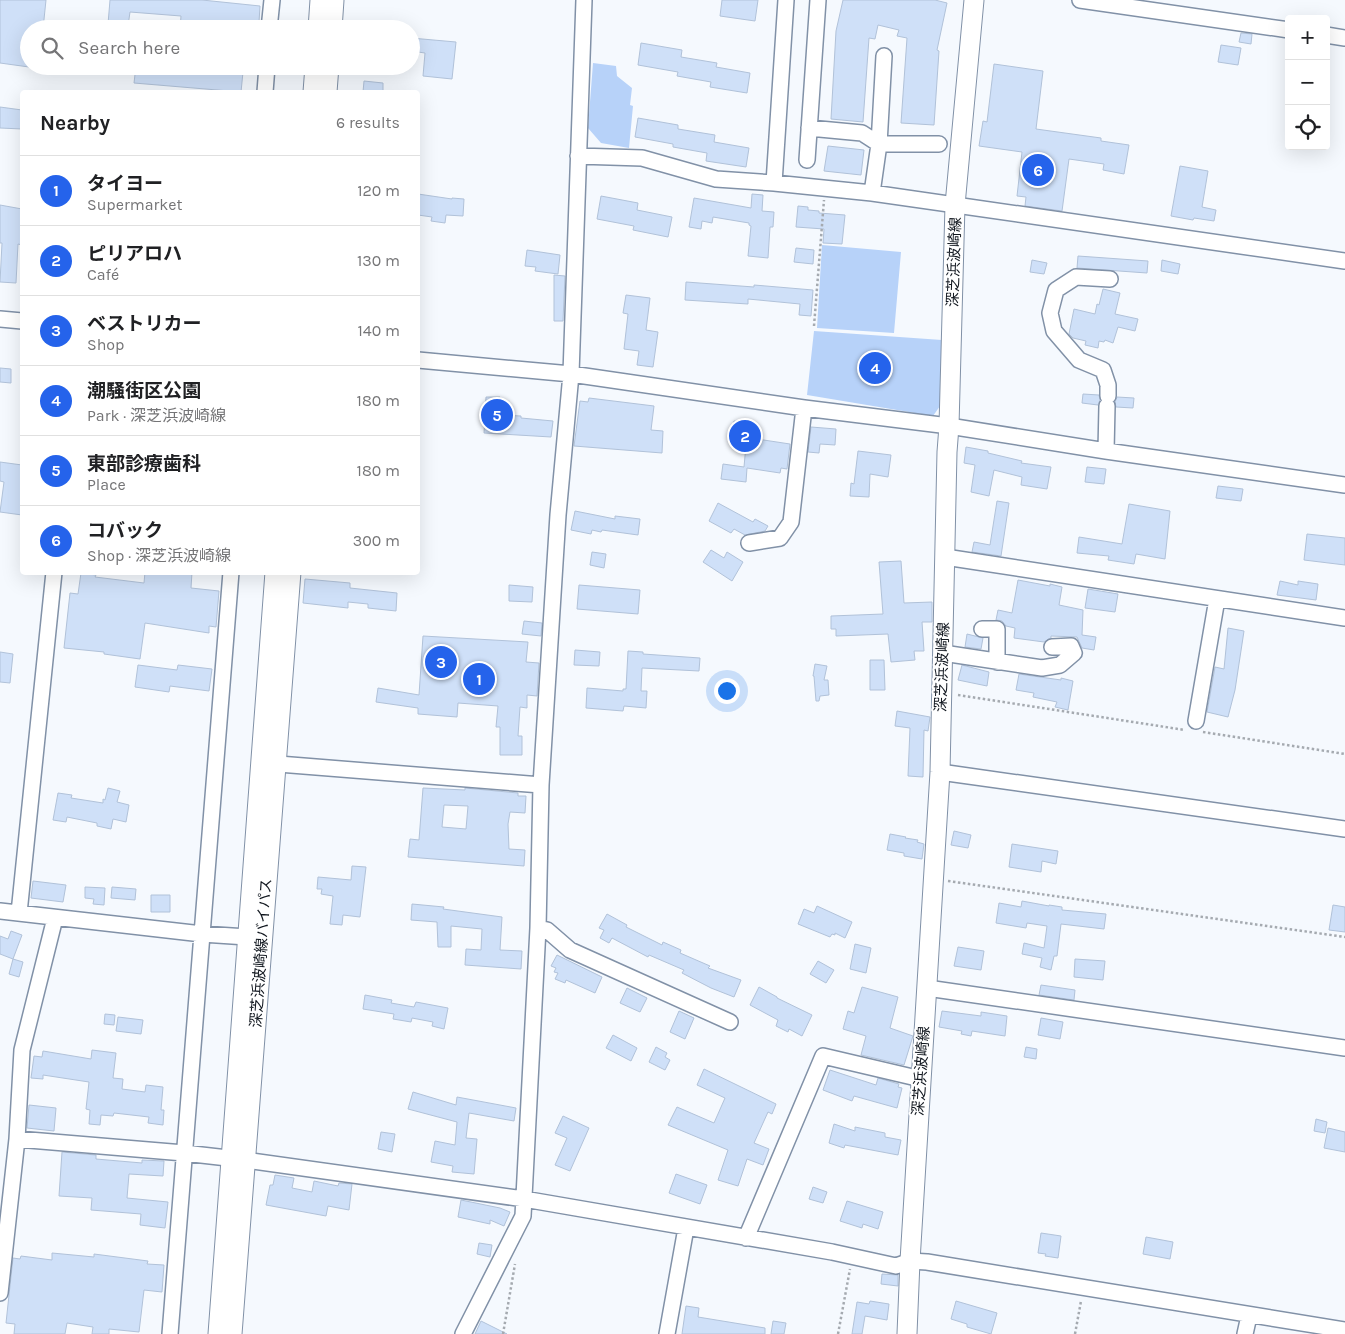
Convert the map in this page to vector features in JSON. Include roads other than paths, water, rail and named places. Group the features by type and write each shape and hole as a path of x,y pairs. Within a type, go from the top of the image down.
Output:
{"main road":[{"path":"319,20 320,0"},
{"path":"333,20 334,0"},
{"name":"深芝浜波崎線","path":"907,1334 940,772 955,205 974,0"},
{"path":"313,90 314,75"},
{"path":"327,90 328,75"},
{"name":"深芝浜波崎線バイパス","path":"218,1334 238,1160 268,763 275,575"},
{"name":"深芝浜波崎線バイパス","path":"232,1334 247,937 291,575"}],"street":[{"path":"270,20 272,0"},
{"path":"463,1334 523,1216 538,928 541,784 558,515 571,374 584,0"},
{"path":"774,182 786,0"},
{"path":"807,160 818,0"},
{"path":"1080,0 1285,29"},
{"path":"1330,36 1345,38"},
{"path":"872,193 879,144 884,56"},
{"path":"264,90 265,75"},
{"path":"809,128 862,133 879,144 939,144"},
{"path":"578,156 642,158 716,179 774,182 872,193 1345,261"},
{"path":"1106,451 1108,385 1102,370 1079,360 1054,331 1050,313 1056,290 1076,277 1110,279"},
{"path":"0,319 20,321"},
{"path":"420,360 571,374 804,408 950,426 1106,451 1345,485"},
{"path":"750,543 780,538 791,522 804,408"},
{"path":"945,558 1345,618"},
{"path":"18,913 54,575"},
{"path":"170,1334 231,575"},
{"path":"1194,728 1218,599"},
{"path":"982,629 998,629 997,662"},
{"path":"943,653 1042,668 1060,665 1074,653 1071,646 1052,647"},
{"path":"268,763 541,784"},
{"path":"940,772 1345,828"},
{"path":"0,911 202,934 247,937"},
{"path":"0,1292 6,1186 16,1138 22,1050 54,918"},
{"path":"538,928 547,930 570,950 730,1022"},
{"path":"926,988 1345,1048"},
{"path":"746,1238 824,1056 921,1079"},
{"path":"16,1138 184,1153 524,1199 852,1256 896,1266 910,1261 927,1262 1248,1316 1345,1330"},
{"path":"667,1334 686,1228"},
{"path":"1245,1334 1248,1316"}],"place":[{"name":"コバック","path":"1038,170"},
{"name":"潮騒街区公園","path":"875,368"},
{"name":"東部診療歯科","path":"497,415"},
{"name":"ピリアロハ","path":"745,436"},
{"name":"ベストリカー","path":"441,662"},
{"name":"タイヨー","path":"479,679"}]}
